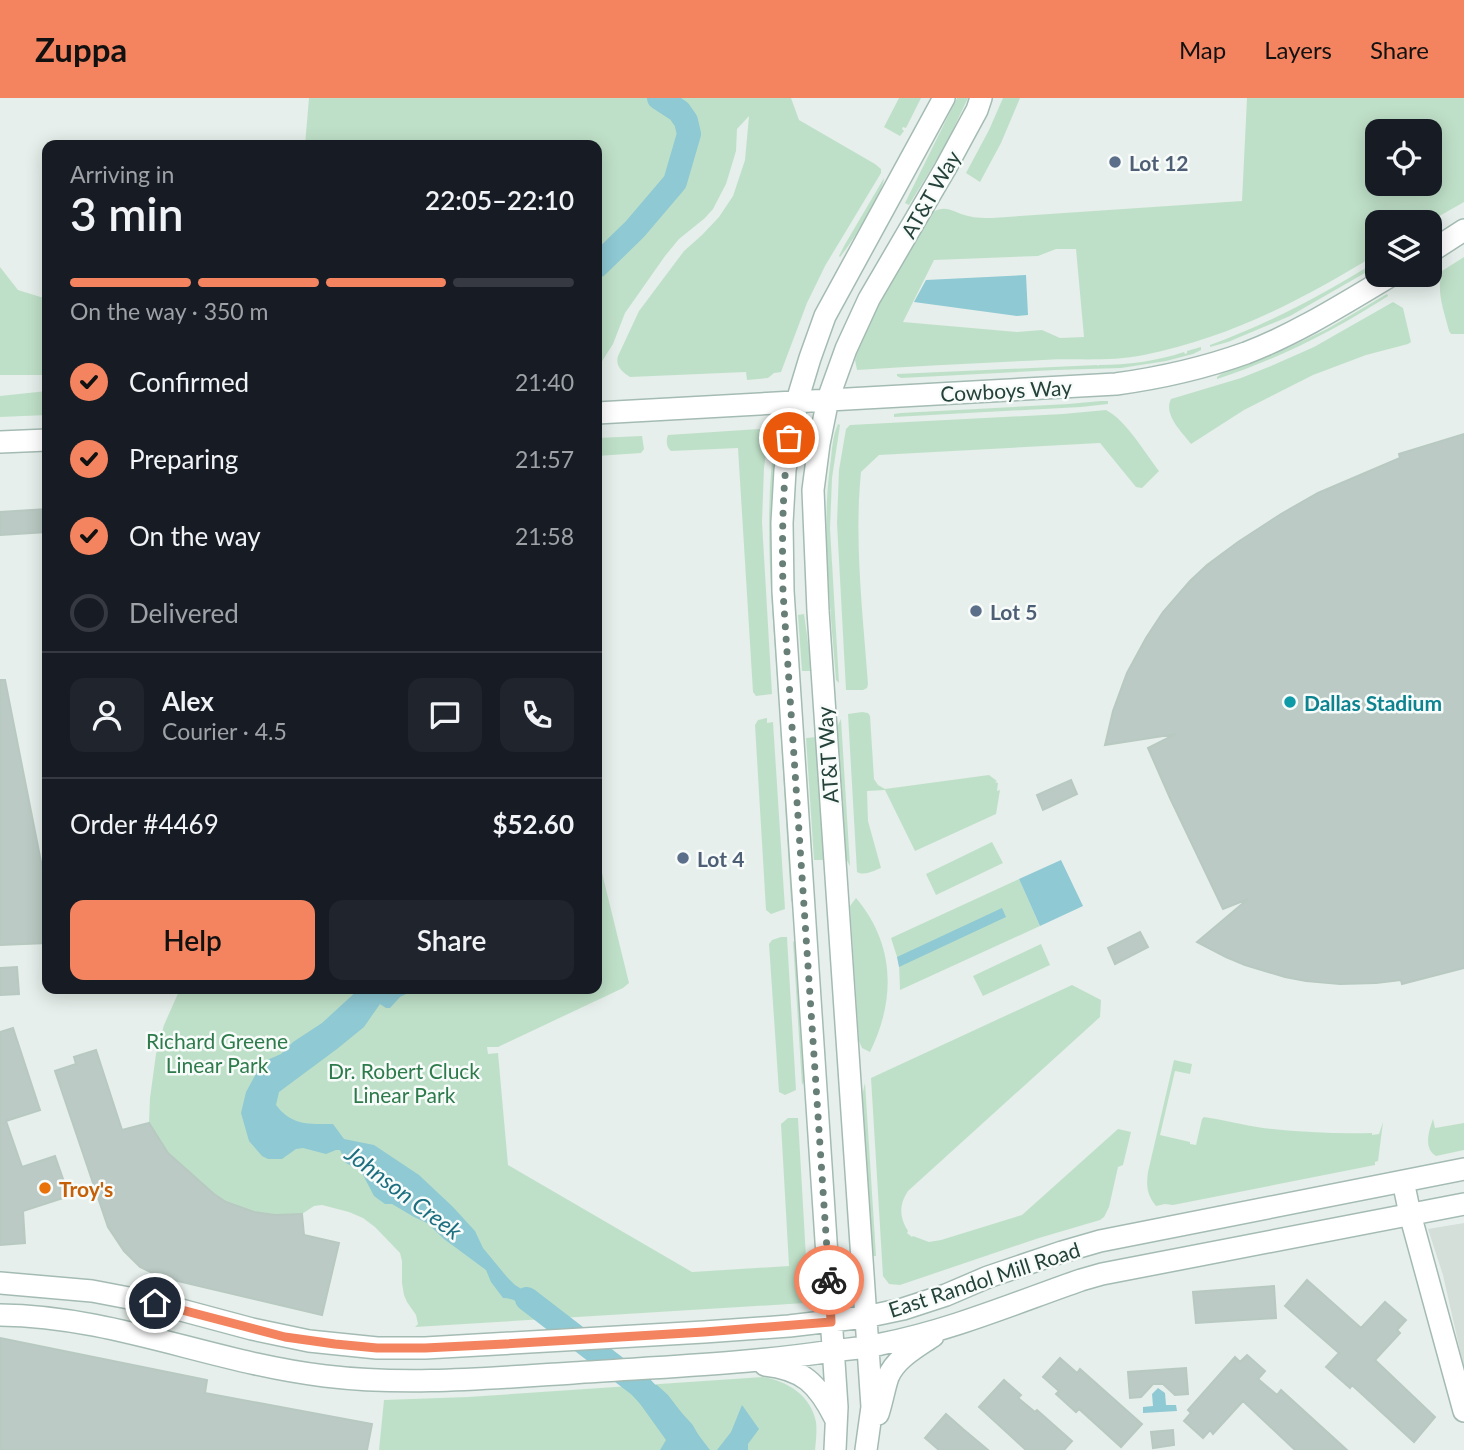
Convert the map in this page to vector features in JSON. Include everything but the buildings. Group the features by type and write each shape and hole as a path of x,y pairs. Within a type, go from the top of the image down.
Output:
{"main road":[{"name":"AT&T Way","path":"835,1450 831,1322 783,592 782,523 785,470 797,401 825,316 944,98"},
{"name":"AT&T Way","path":"866,1450 872,1407 817,611 813,490 828,399 846,349 869,299 945,169 981,98"},
{"path":"1442,244 1464,230"},
{"name":"Cowboys Way","path":"602,413 1116,384 1156,378 1247,352 1289,334 1372,287"},
{"path":"0,442 42,440"},
{"name":"East Randol Mill Road","path":"0,1283 92,1291 155,1303 285,1337 405,1349 704,1332 865,1317 946,1295 988,1277 1062,1252 1136,1233 1464,1169"},
{"path":"1403,1181 1464,1411"},
{"name":"East Randol Mill Road","path":"0,1315 57,1318 128,1331 264,1365 324,1376 381,1381 540,1375 738,1362 867,1347 948,1326 1081,1280 1142,1265 1464,1204"},
{"path":"1136,1233 1142,1265"},
{"path":"866,1450 892,1368 948,1326"},
{"path":"738,1362 784,1367 807,1379 825,1397 836,1420"}],"shaded area":[{"path":"1464,1223 1464,1368 1443,1275 1428,1229"}],"green space":[{"path":"309,98 791,98 799,120 875,164 881,169 881,173 825,266 807,303 781,372 768,378 747,380 746,372 630,377 617,363 618,356 639,311 684,251 719,217 733,196 745,160 749,116 737,129 736,151 726,184 713,209 679,239 665,256 625,313 613,344 602,361 602,140 305,140"},
{"path":"899,98 921,98 900,136 884,127"},
{"path":"957,98 968,98 945,146 909,205 905,203"},
{"path":"1003,98 1020,98 1001,143 980,182 966,173"},
{"path":"1247,98 1464,98 1464,202 1442,215 1442,210 1365,210 1365,261 1265,315 1175,348 1132,357 857,370 857,352 872,315 895,271 933,212 947,209 971,217 992,218 1242,201","holes":["1056,249 1076,249 1084,337 1060,338 1042,330 1017,332 903,322 934,260 1038,256"]},
{"path":"884,178 873,206 840,257 844,246"},
{"path":"1464,257 1464,334 1451,334 1449,331 1441,301 1442,271"},
{"path":"0,267 18,290 42,297 42,375 0,375"},
{"path":"1365,268 1365,273 1290,316 1210,347 1295,308"},
{"path":"1387,294 1388,296 1368,309 1305,343 1262,363 1217,379 1221,374 1260,360 1327,329"},
{"path":"1393,302 1403,308 1411,342 1408,344 1366,355 1313,375 1244,410 1191,444 1171,417 1171,399 1271,366 1314,347"},
{"path":"1201,347 1201,350 1193,354 1121,368 901,378 897,376 1132,363 1184,352 1185,354"},
{"path":"42,392 42,415 0,417 0,396"},
{"path":"1108,401 1108,404 1081,407 894,417 894,414 901,413"},
{"path":"1106,410 1128,429 1159,471 1142,488 1136,487 1100,443 879,455 861,472 859,551 868,684 863,690 846,690 837,523 839,470 846,429 850,425"},
{"path":"838,424 830,528 839,683 836,680 826,518 834,434"},
{"path":"759,429 768,437 762,522 772,694 756,696 753,692 738,448 671,451 667,441 668,435"},
{"path":"777,435 772,524 778,689 769,531 771,468"},
{"path":"642,436 644,449 641,453 602,456 602,438"},
{"path":"804,614 812,671 802,671 798,615"},
{"path":"862,712 870,716 874,779 878,785 885,789 989,775 998,783 997,791 1000,790 996,814 915,851 885,790 867,791 868,821 881,868 866,873 857,872 848,714"},
{"path":"767,718 767,723 773,722 785,909 771,914 766,910 755,725 758,720"},
{"path":"841,719 850,866 846,859 837,727"},
{"path":"780,723 794,896 791,902"},
{"path":"817,737 824,860 814,860 806,738"},
{"path":"992,842 1003,863 936,895 926,874"},
{"path":"602,873 629,983 498,1047 487,1047 488,1054 498,1053 508,1165 692,1272 789,1266 781,1124 788,1118 798,1118 810,1297 805,1303 415,1327 418,1324 416,1315 404,1295 400,1253 363,1218 322,1205 314,1206 302,1214 275,1215 254,1212 226,1202 214,1194 168,1153 149,1123 156,1054 164,1025 178,994 602,994"},
{"path":"1019,879 1040,926 900,990 899,963 891,938"},
{"path":"856,898 878,934 887,972 884,1012 870,1052 862,1048 859,1041 850,906"},
{"path":"781,937 787,937 796,1090 785,1095 779,1092 769,944"},
{"path":"793,941 797,945 805,1079 802,1085"},
{"path":"1041,944 1050,965 983,996 973,976"},
{"path":"1072,985 1101,1000 1100,1017 908,1191 903,1201 902,1216 907,1233 929,1242 1022,1215 1118,1129 1131,1132 1123,1165 1118,1167 1109,1207 1104,1217 900,1285 889,1284 883,1276 871,1078"},
{"path":"1174,1060 1192,1064 1190,1074 1175,1071 1160,1135 1196,1145 1204,1117 1263,1128 1372,1135 1379,1134 1383,1122 1378,1161 1375,1165 1173,1205 1156,1206 1148,1190 1148,1172"},
{"path":"865,1083 876,1256 873,1256 862,1096"},
{"path":"1433,1119 1435,1128 1464,1123 1464,1150 1436,1156 1432,1153 1428,1139"},
{"path":"763,1377 789,1386 809,1404 816,1422 815,1450 379,1450 384,1400"}],"water":[{"path":"1026,275 1028,315 1017,316 914,302 926,280"},
{"path":"1061,860 1083,906 1040,926 1019,879"},
{"path":"1002,908 1006,917 899,967 897,957"},
{"path":"354,994 406,994 390,1008 380,1004 364,1027 279,1092 276,1105 295,1120 309,1124 333,1124 344,1139 374,1145 419,1175 475,1231 483,1248 515,1285 567,1317 535,1320 522,1304 503,1298 486,1270 427,1223 392,1204 385,1204 374,1196 361,1171 346,1163 340,1150 326,1154 303,1148 296,1149 282,1159 268,1159 249,1141 241,1113 246,1092 257,1072 267,1060 281,1054 293,1042 322,1023"},
{"path":"657,1385 668,1395 710,1450 660,1450 666,1440 628,1387"},
{"path":"1158,1388 1165,1393 1166,1405 1176,1405 1177,1411 1143,1413 1143,1407 1153,1406 1152,1394"},
{"path":"742,1405 759,1429 748,1444 748,1450 717,1450 731,1432"}],"waterway":[{"name":"Johnson Creek","path":"602,261 635,229 675,182 689,134 686,121 679,111 659,98"},
{"name":"Johnson Creek","path":"527,1299 640,1386 683,1432 693,1450"}],"way so far":[{"path":"789,438 782,523 783,592 829,1280"}],"place":[{"name":"Lot 12","path":"1115,162"},
{"name":"Lot 5","path":"976,611"},
{"name":"Dallas Stadium","path":"1290,702"},
{"name":"Lot 4","path":"683,858"},
{"name":"Troy's","path":"45,1188"}],"route":[{"path":"155,1303 285,1337 377,1348 425,1348 831,1322 829,1280"}],"park label":[{"name":"Richard Greene Linear Park","path":"217,1052"},
{"name":"Dr. Robert Cluck Linear Park","path":"404,1082"}]}
